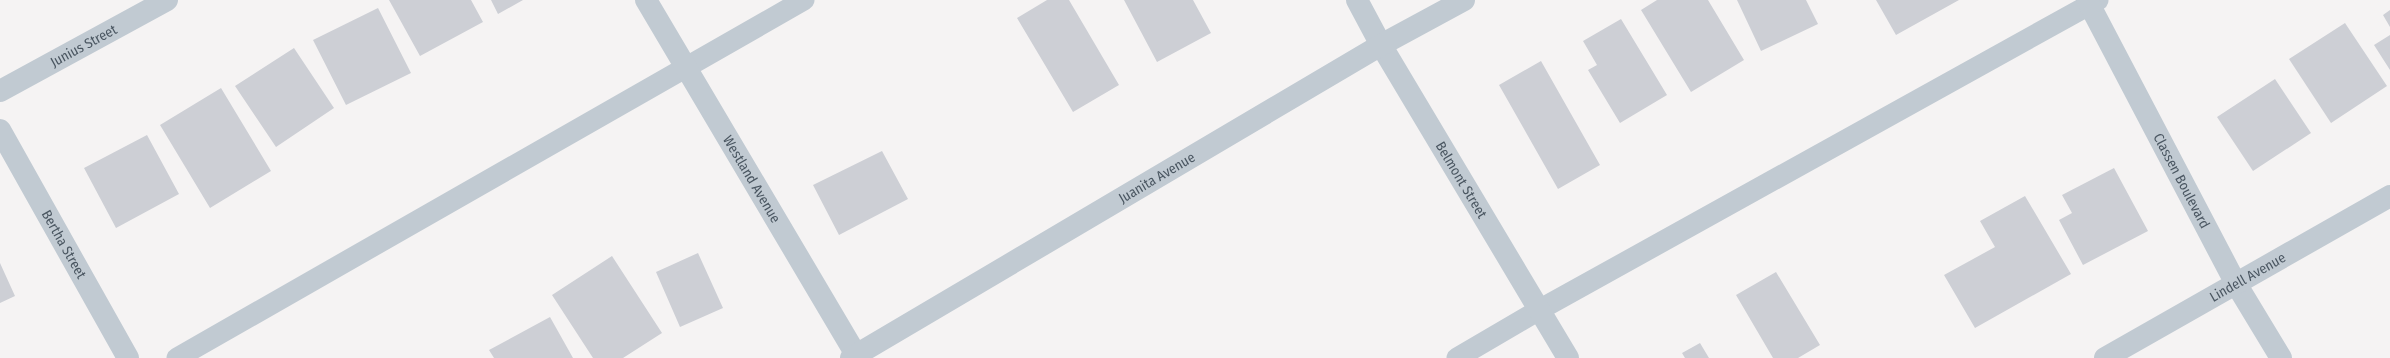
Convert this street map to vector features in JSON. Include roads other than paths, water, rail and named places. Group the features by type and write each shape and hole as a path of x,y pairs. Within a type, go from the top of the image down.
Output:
{"street":[{"name":"Junius Street","path":"0,91 167,0"},
{"name":"Westland Avenue","path":"646,0 855,357"},
{"name":"Belmont Street","path":"1357,0 1381,45 1568,358"},
{"name":"Juanita Avenue","path":"855,357 1381,45 1464,0"},
{"name":"Classen Boulevard","path":"2092,2 2235,282 2281,358"},
{"name":"Bertha Street","path":"0,130 128,358"},
{"name":"Lindell Avenue","path":"2105,358 2235,282 2390,196"}],"lane":[{"path":"177,358 804,0"},
{"path":"1457,358 1540,310 2092,2"}]}
